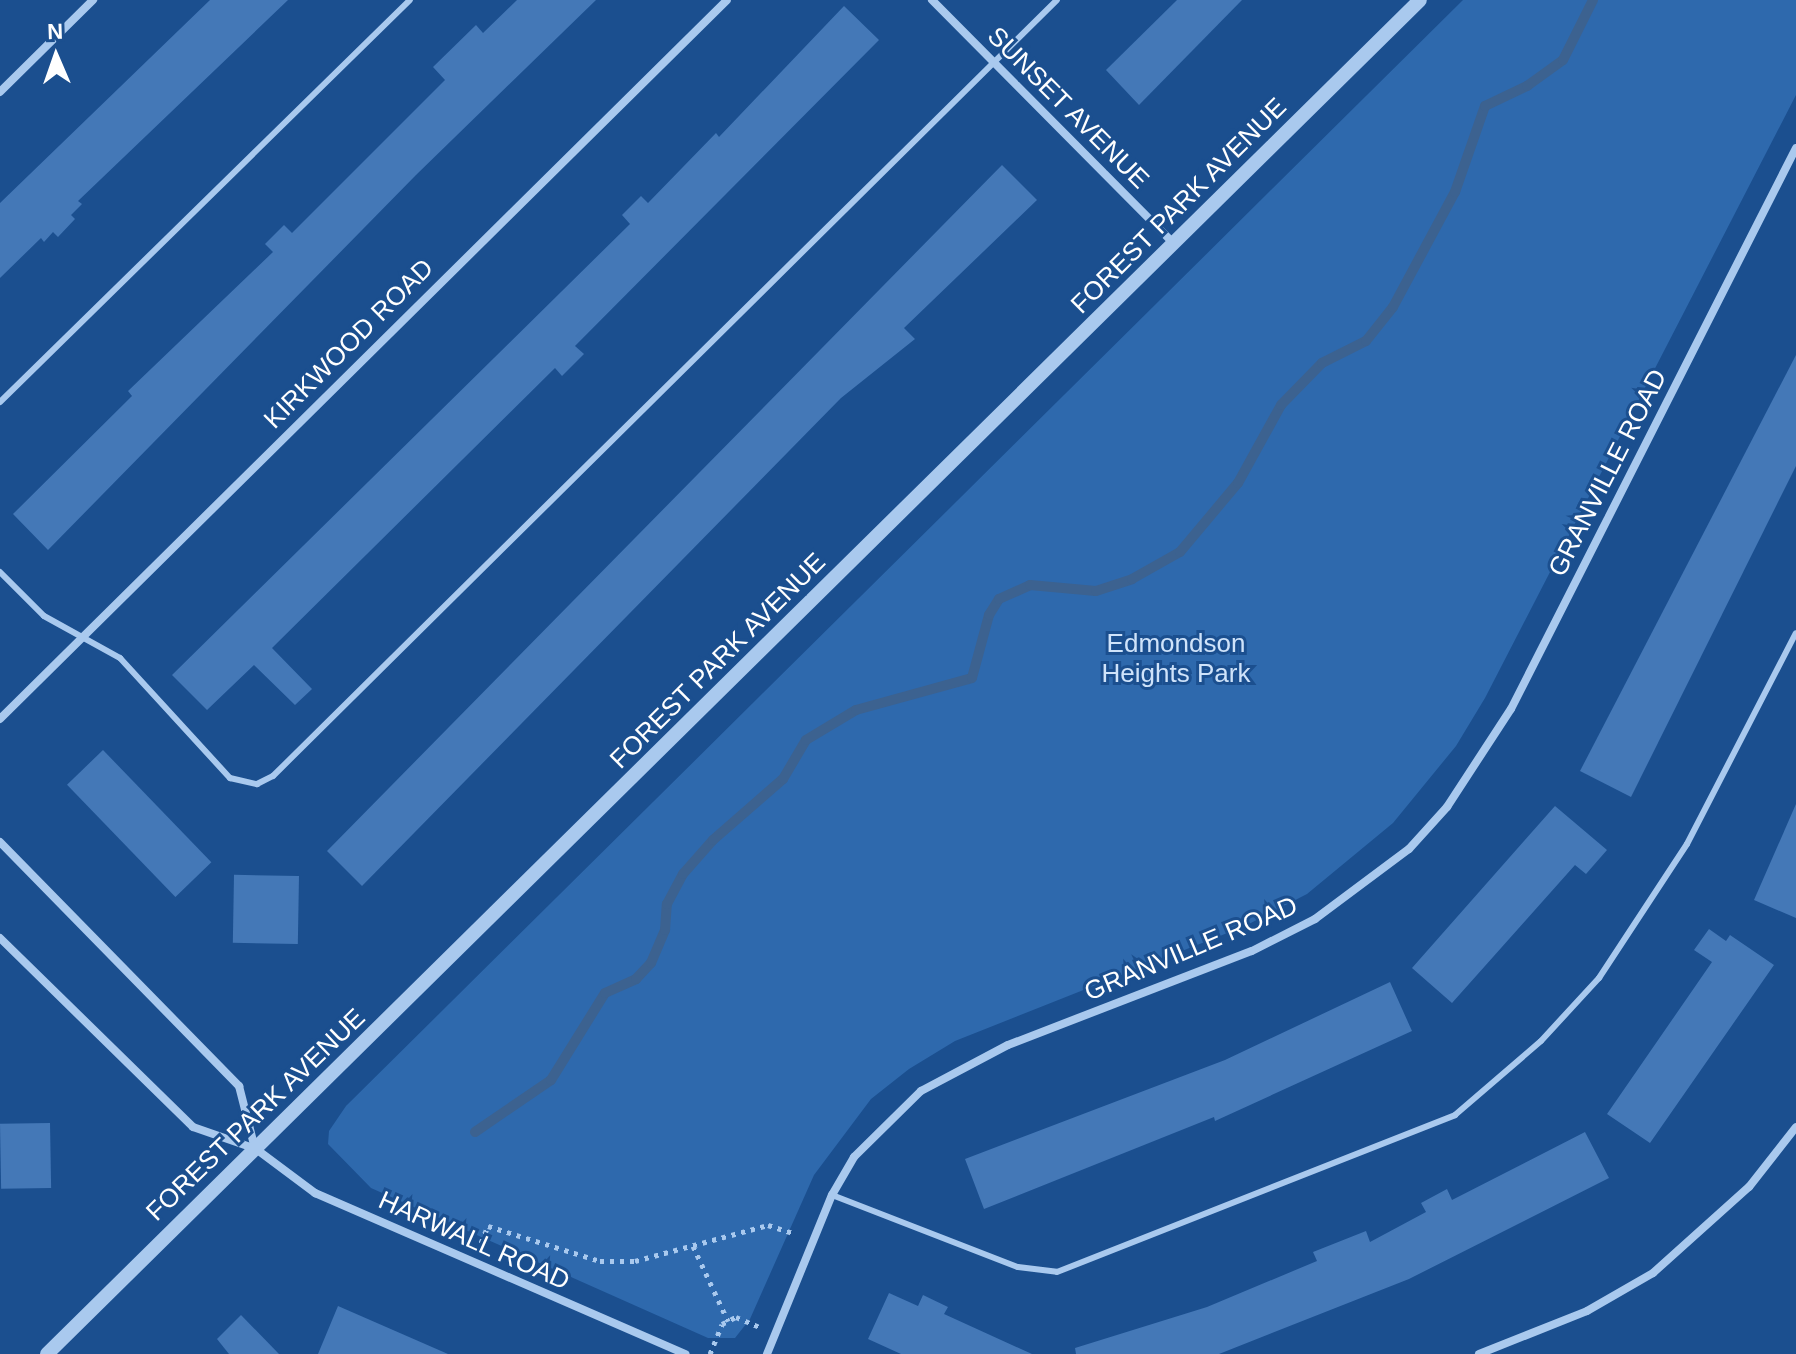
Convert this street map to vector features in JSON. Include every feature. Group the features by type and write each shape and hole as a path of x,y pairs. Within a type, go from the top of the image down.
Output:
{"street":[{"path":"0,92 93,0"},
{"name":"KIRKWOOD ROAD","path":"0,719 727,0"},
{"name":"SUNSET AVENUE","path":"932,0 1174,245"},
{"name":"FOREST PARK AVENUE","path":"47,1354 1420,0"},
{"name":"GRANVILLE ROAD","path":"767,1354 832,1195 854,1157 921,1091 1008,1045 1252,951 1315,919 1409,849 1447,807 1511,709 1796,148"},
{"path":"0,842 239,1086 256,1149"},
{"name":"HARWALL ROAD","path":"0,938 193,1127 256,1149 315,1193 685,1354"},
{"path":"1479,1354 1587,1311 1653,1273 1749,1187 1796,1127"}],"lane":[{"path":"0,402 410,0"},
{"path":"0,572 44,616 120,658 230,778 257,784 273,776 1057,0"},
{"path":"832,1195 1018,1267 1057,1272 1455,1115 1541,1041 1599,978 1687,844 1796,633"}],"path":[{"path":"473,1262 488,1226 600,1261 635,1261 768,1225 812,1241"},
{"path":"693,1246 728,1321"},
{"path":"710,1354 722,1324 736,1317 775,1334"}],"green space":[{"name":"Edmondson Heights Park","path":"1463,0 1796,0 1796,95 1485,698 1456,746 1393,823 1307,894 1245,926 955,1041 909,1069 871,1099 814,1175 750,1319 735,1338 708,1338 371,1188 328,1144 329,1131 346,1106"}],"building":[{"path":"210,0 288,0 78,201 82,204 71,215 75,219 58,237 53,232 44,242 41,238 0,278 0,203"},
{"path":"517,0 596,0 416,175 48,550 13,514 132,396 128,391 273,252 265,244 284,225 292,233 445,80 433,67 476,25 483,33"},
{"path":"1177,0 1242,0 1139,105 1106,70"},
{"path":"844,6 879,40 575,346 584,354 562,376 555,368 272,648 312,689 295,705 254,665 207,710 172,675 630,224 622,215 641,196 648,203 716,133 719,137"},
{"path":"1002,165 1037,200 904,328 915,339 841,398 362,886 327,851"},
{"path":"1796,355 1796,466 1631,797 1580,771"},
{"path":"103,750 211,862 175,897 67,785"},
{"path":"1796,804 1796,918 1754,900"},
{"path":"1555,806 1607,850 1586,874 1575,865 1452,1003 1412,968"},
{"path":"234,875 299,876 298,944 233,943"},
{"path":"1709,929 1726,941 1730,935 1774,965 1650,1143 1607,1114 1712,962 1694,950"},
{"path":"1390,982 1412,1031 1215,1121 1214,1117 984,1209 965,1159 1225,1060"},
{"path":"50,1123 51,1188 1,1189 0,1124"},
{"path":"1585,1132 1609,1178 1409,1279 1219,1354 1076,1354 1075,1348 1207,1307 1317,1261 1313,1252 1366,1231 1370,1242 1426,1212 1421,1203 1447,1189 1452,1200"},
{"path":"889,1293 918,1306 923,1295 948,1307 944,1314 1032,1354 901,1354 868,1339"},
{"path":"338,1306 448,1354 318,1354"},
{"path":"241,1315 279,1354 229,1354 217,1339"}],"waterway":[{"path":"475,1132 551,1080 605,993 636,979 651,963 665,930 667,904 683,874 713,840 783,779 806,740 856,710 972,678 989,615 999,599 1030,585 1096,591 1132,579 1180,552 1238,483 1281,405 1322,363 1366,341 1393,307 1455,192 1485,106 1527,86 1563,60 1593,0"}]}
